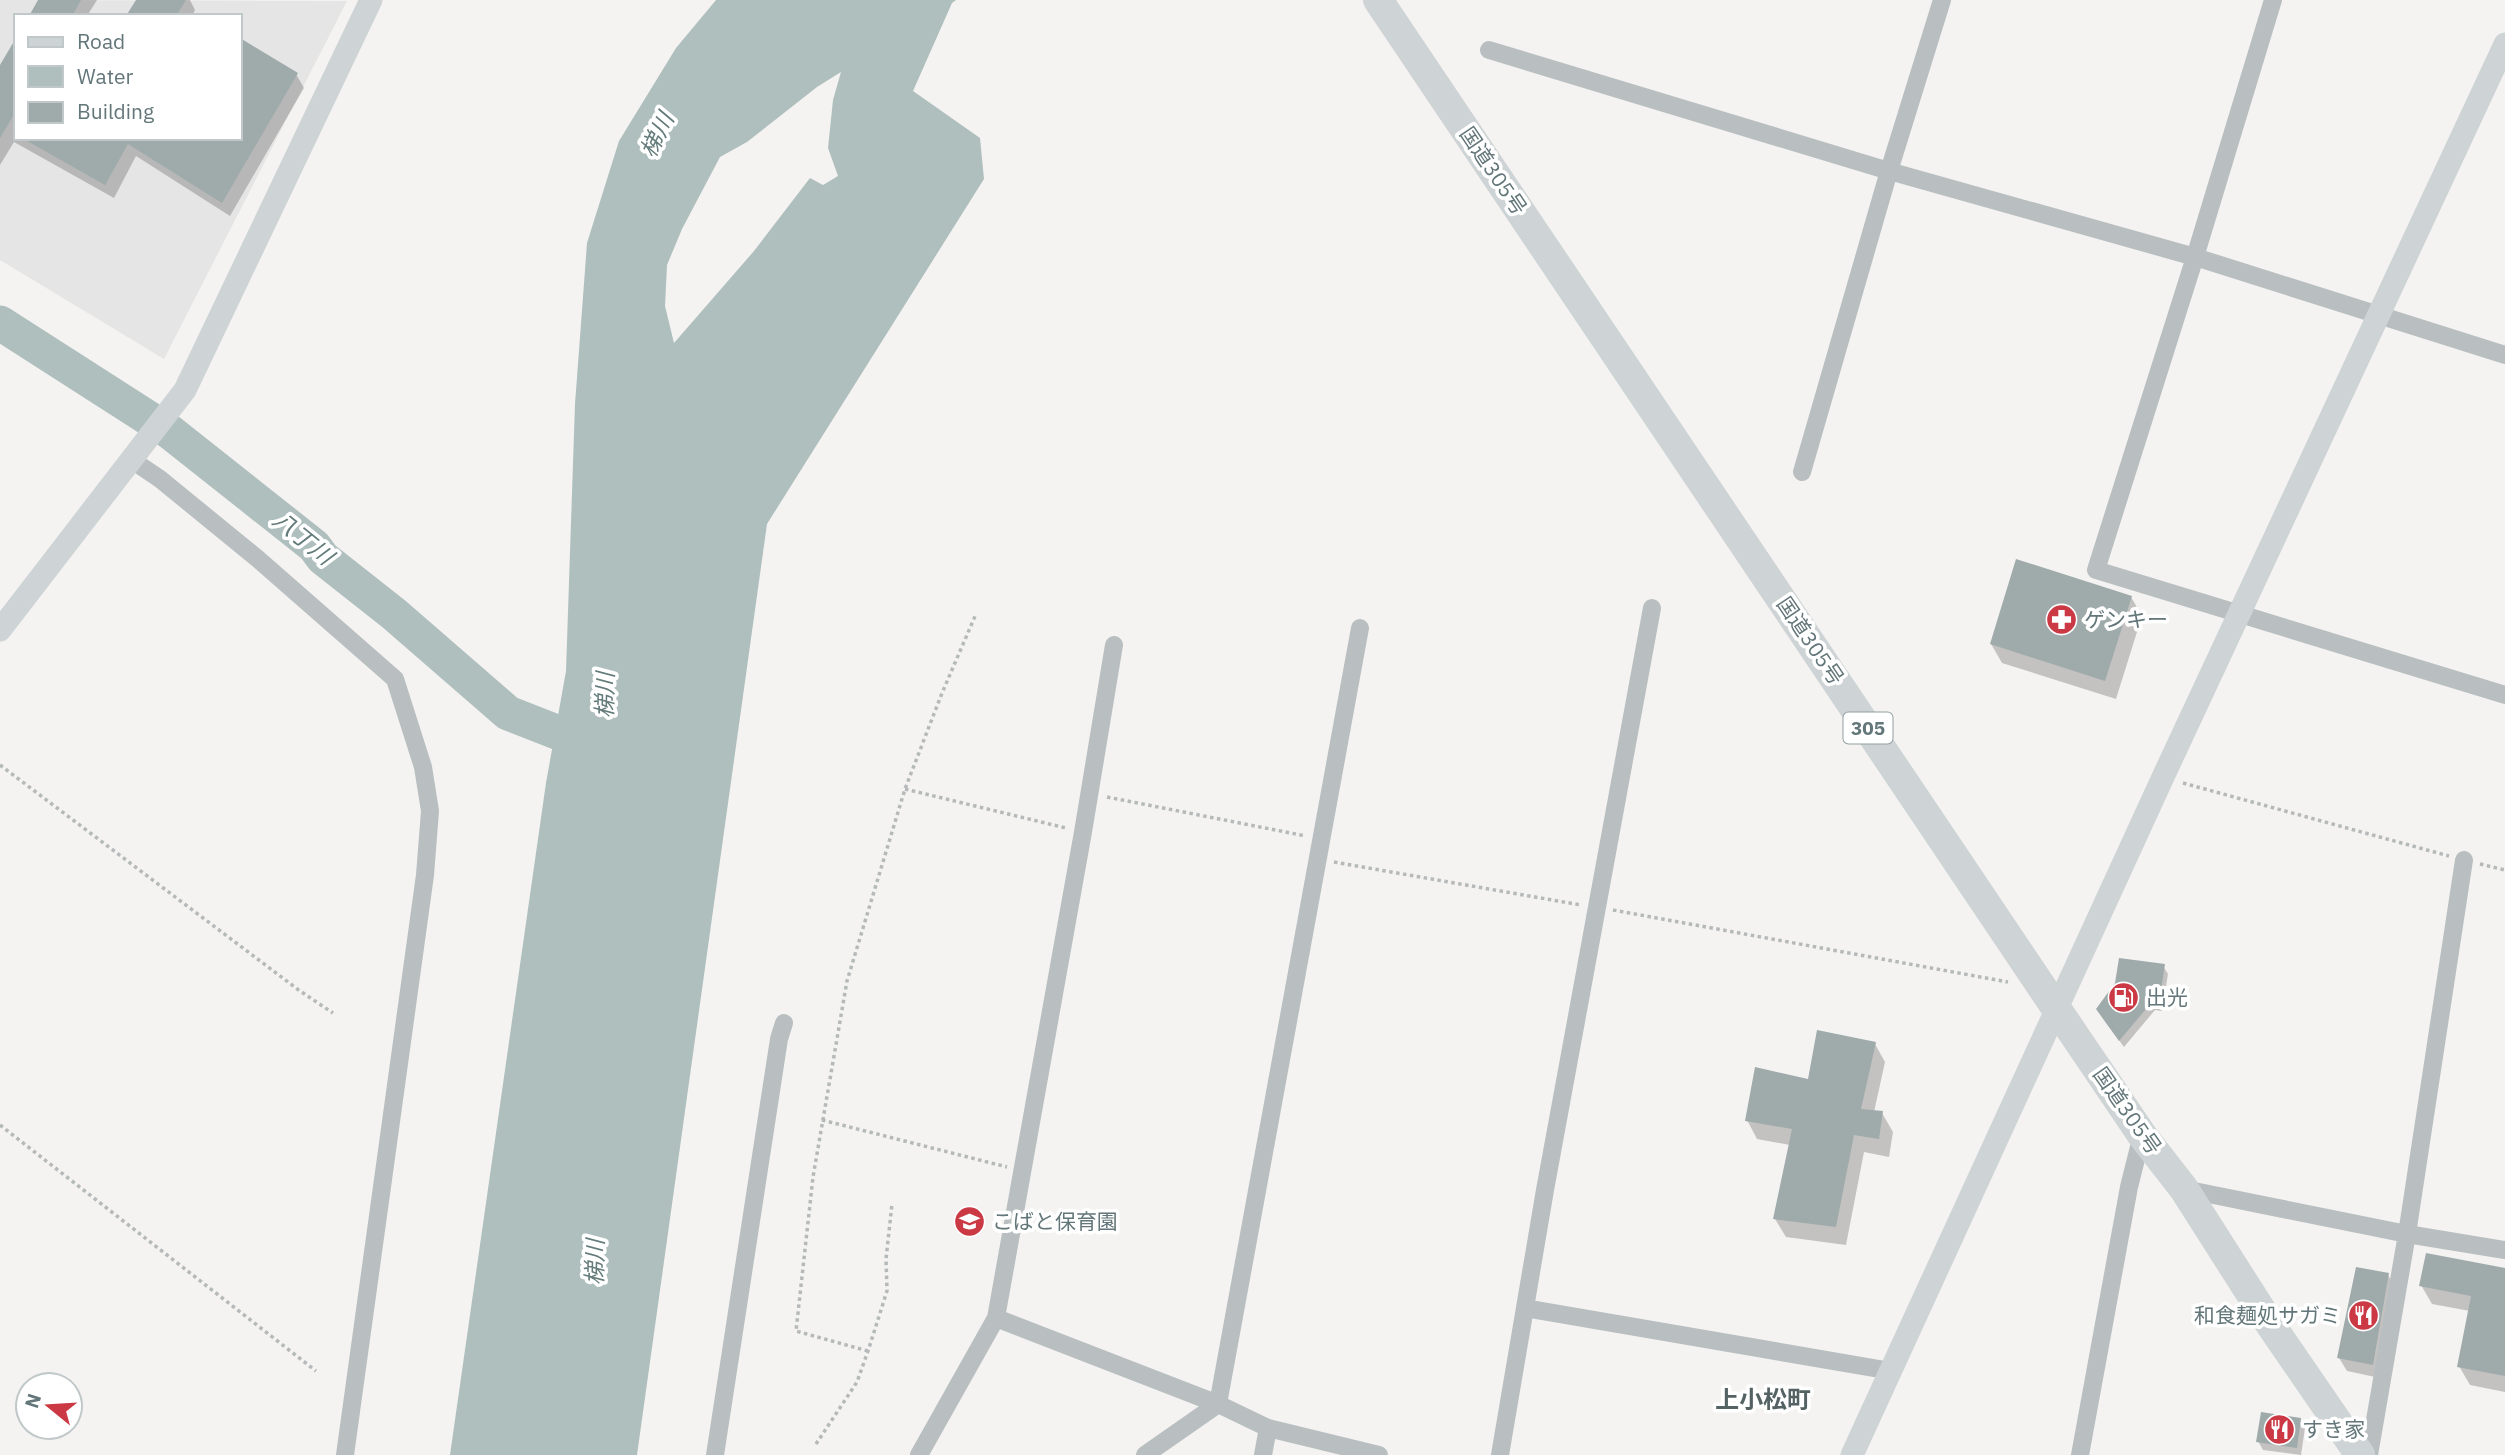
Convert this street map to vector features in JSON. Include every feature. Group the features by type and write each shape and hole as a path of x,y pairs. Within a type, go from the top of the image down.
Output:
{"highway":[{"name":"国道305号","path":"1378,0 2142,1135 2184,1189 2270,1324 2360,1455"}],"street":[{"path":"0,630 180,397 371,0"},
{"path":"1802,472 1889,171 1942,0"},
{"path":"2273,0 2096,570 2505,695"},
{"path":"1852,1455 2058,1011 2163,777 2505,44"},
{"path":"1489,50 1889,171 2195,257 2505,355"},
{"path":"135,456 395,679 423,766 430,811 425,875 345,1455"},
{"path":"1500,1455 1652,608"},
{"path":"1145,1455 1218,1404 1360,628"},
{"path":"919,1455 996,1318 1114,645"},
{"path":"2369,1455 2407,1234 2464,860"},
{"path":"715,1455 779,1039 784,1023"},
{"path":"2080,1455 2129,1187 2142,1135"},
{"path":"2184,1189 2407,1234 2505,1250"},
{"path":"1525,1308 1891,1371"},
{"path":"996,1318 1218,1404 1268,1428 1379,1455"},
{"path":"1263,1455 1268,1428"}],"path":[{"path":"868,1351 796,1331 813,1177 847,981 905,789 976,614"},
{"path":"0,765 333,1013"},
{"path":"2163,777 2505,870"},
{"path":"905,789 1083,832"},
{"path":"1089,793 1321,839"},
{"path":"1318,859 2015,983 2039,981"},
{"path":"822,1120 1023,1171"},
{"path":"0,1125 316,1371"},
{"path":"816,1444 858,1382 887,1291 886,1259 892,1204"}],"shaded area":[{"path":"0,0 347,1 164,359 0,260"}],"water":[{"name":"梯川","path":"716,0 956,0 952,3 913,91 980,138 984,179 767,524 637,1455 450,1455 546,783 566,671 575,404 587,243 619,141 676,48","holes":["841,72 833,100 828,148 838,176 823,185 810,178 754,251 674,343 665,306 667,265 682,229 720,157 747,142 817,87"]}],"building":[{"path":"38,0 81,0 73,14 30,14"},
{"path":"136,0 186,0 177,14 127,14"},
{"path":"242,39 298,73 222,203 128,144 105,185 26,140 242,140"},
{"path":"14,41 14,114 0,138 0,65"},
{"name":"ゲンキー","path":"2016,559 2132,596 2105,681 1990,644"},
{"path":"2119,958 2165,964 2159,1004 2151,1003 2119,1041 2096,1009 2115,983"},
{"path":"1817,1030 1876,1042 1861,1109 1883,1111 1879,1139 1854,1135 1836,1227 1773,1219 1792,1129 1745,1121 1755,1067 1808,1079"},
{"path":"2426,1253 2505,1268 2505,1376 2457,1367 2471,1296 2419,1286"},
{"name":"和食麺処サガミ","path":"2356,1267 2389,1273 2373,1365 2337,1358"},
{"name":"すき家","path":"2261,1412 2301,1418 2297,1448 2256,1442"}],"waterway":[{"name":"八丁川","path":"0,323 170,432 314,546 323,558 394,614 508,713 600,749"}],"place":[{"name":"ゲンキー","path":"2061,620"},
{"name":"出光","path":"2123,998"},
{"name":"こばと保育園","path":"969,1222"},
{"name":"和食麺処サガミ","path":"2364,1316"},
{"name":"すき家","path":"2279,1430"}],"district":[{"name":"上小松町","path":"1763,1400"}]}
